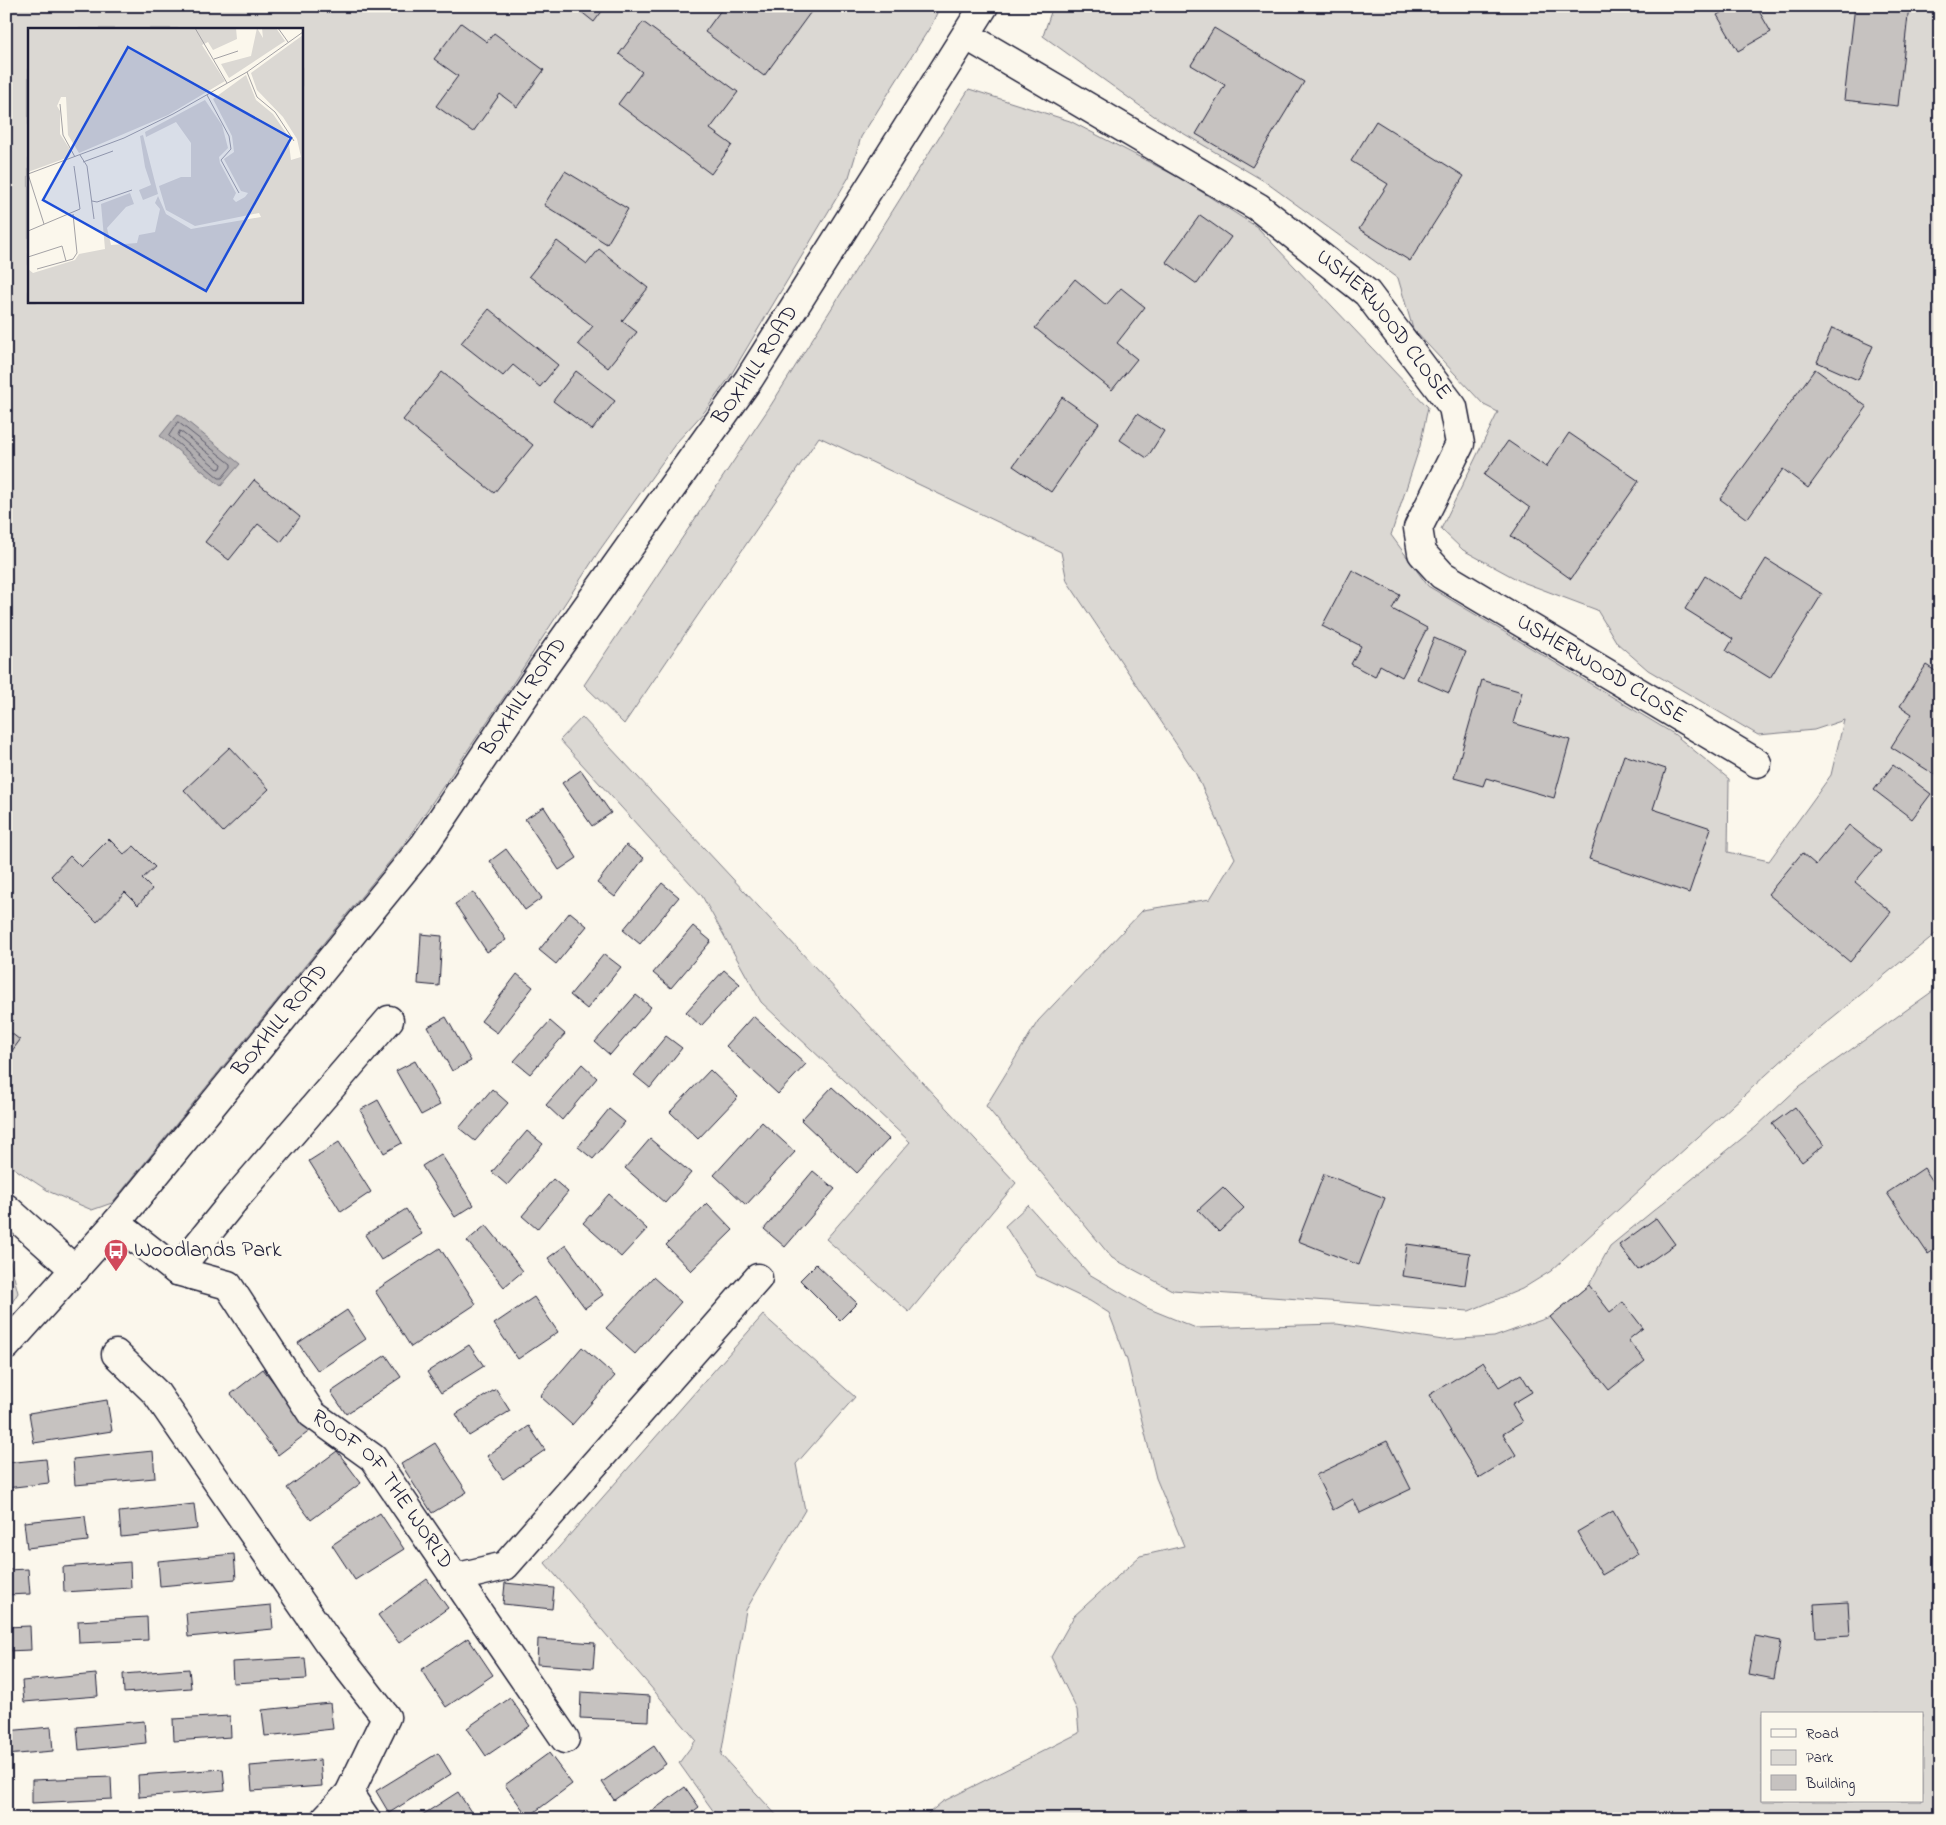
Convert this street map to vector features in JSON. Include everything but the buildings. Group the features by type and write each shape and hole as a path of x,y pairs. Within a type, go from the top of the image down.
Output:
{"street":[{"name":"BOXHILL ROAD","path":"6,1346 116,1224 425,844 544,667 749,380 968,36 984,6"},
{"name":"USHERWOOD CLOSE","path":"968,36 1258,207 1367,293 1453,407 1460,444 1418,528 1422,553 1442,575 1758,763"},
{"path":"177,1271 236,1198 389,1020"},
{"path":"6,1208 75,1270"},
{"name":"ROOF OF THE WORLD","path":"116,1224 177,1271 228,1285 312,1414 373,1458 565,1740"},
{"path":"454,1578 505,1566 758,1278"},
{"path":"116,1354 156,1393 328,1642 386,1718 349,1794 325,1819"},
{"path":"349,1794 366,1819"}],"green space":[{"path":"6,6 940,6 932,24 861,137 849,177 729,378 705,411 676,443 599,551 504,697 404,844 112,1203 92,1210 50,1192 6,1163"},
{"path":"1053,6 1923,6 1940,20 1940,930 1800,1044 1551,1271 1522,1289 1469,1311 1172,1290 1112,1258 986,1106 1038,1021 1143,910 1210,899 1235,858 1195,772 1067,581 1061,552 819,437 624,724 584,685 771,405 969,89 1070,121 1180,178 1257,227 1428,407 1420,446 1391,535 1428,586 1674,734 1729,779 1728,852 1769,861 1831,775 1844,720 1814,730 1758,735 1648,670 1617,643 1597,610 1520,581 1463,550 1441,529 1498,412 1484,405 1413,329 1398,278 1264,181 1154,116 1043,36"},
{"path":"582,717 1016,1183 909,1312 826,1239 910,1142 761,1002 702,896 560,740"},
{"path":"1940,986 1940,1819 922,1819 942,1802 1079,1733 1077,1710 1051,1657 1074,1616 1140,1556 1184,1546 1156,1478 1127,1360 1109,1313 1090,1301 1037,1276 1005,1226 1028,1205 1089,1274 1147,1308 1196,1328 1337,1324 1443,1340 1494,1337 1550,1317 1589,1285 1610,1246 1756,1127 1800,1086"},
{"path":"6,1245 18,1293 6,1312"},
{"path":"763,1315 855,1397 796,1464 805,1510 746,1610 721,1755 780,1819 719,1819 679,1763 696,1740 545,1563"}],"water":[{"path":"178,414 240,464 221,486 160,436"}],"place":[{"name":"Woodlands Park","path":"116,1272"}]}
